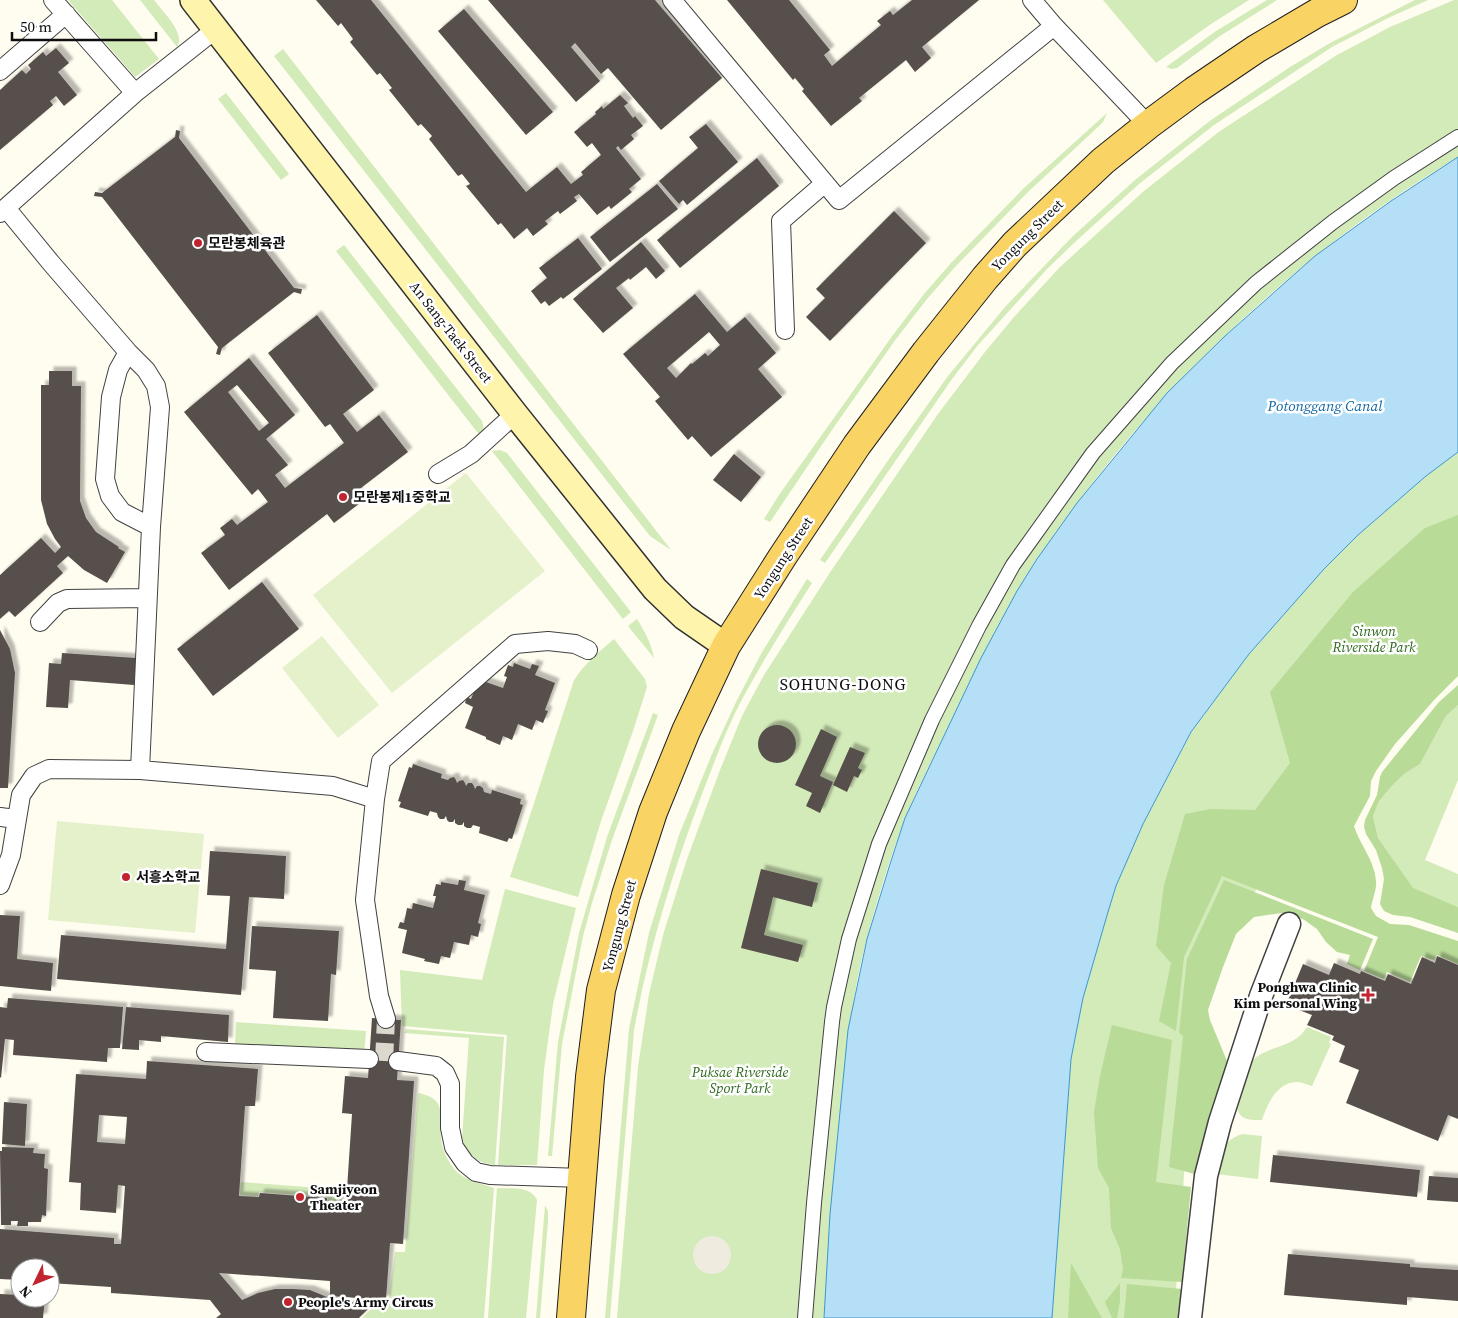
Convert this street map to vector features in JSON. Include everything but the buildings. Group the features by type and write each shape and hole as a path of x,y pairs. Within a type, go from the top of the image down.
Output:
{"main road":[{"name":"An Sang-Taek Street","path":"193,0 655,589 684,617 726,646"},
{"name":"Yongung Street","path":"571,1318 590,1077 601,990 626,895 654,812 686,732 726,646 857,445 926,352 985,278 1015,244 1103,161 1148,125 1256,49 1343,0"}],"street":[{"path":"53,0 135,93"},
{"path":"672,0 839,200 1054,26"},
{"path":"1032,0 1054,26 1148,125"},
{"path":"0,71 66,14"},
{"path":"140,770 147,598 160,407 156,386 146,370 3,210 135,93 216,30"},
{"path":"806,1318 814,1202 832,1022 849,939 882,836 932,720 978,626 1013,565 1093,453 1172,363 1256,283 1333,222 1394,178 1458,137"},
{"path":"785,330 781,222 825,183"},
{"path":"128,352 118,370 111,397 105,479 110,496 122,512 151,527"},
{"path":"438,474 471,454 516,414"},
{"path":"40,622 58,603 67,599 147,598"},
{"path":"386,1019 380,996 365,900 380,761 515,644 548,642 575,644 588,650"},
{"path":"0,885 11,855 8,818 34,776 49,769 140,770 332,786 375,799"},
{"path":"1190,1318 1206,1176 1220,1122 1261,996 1289,924"},
{"path":"206,1052 369,1060"},
{"path":"398,1061 436,1066 445,1072 450,1084 450,1128 454,1147 465,1163 476,1172 490,1176 582,1178"}],"green space":[{"path":"68,0 112,0 159,59 135,77"},
{"path":"140,0 154,0 167,16 178,35 177,47"},
{"path":"1103,0 1249,0 1156,63"},
{"path":"1267,0 1277,0 1220,36 1177,68 1166,67 1216,31"},
{"path":"1415,0 1428,0 1332,47 1214,125 1139,184 1075,242 1047,269 978,345 952,379 825,563 820,560 948,376 1005,307 1072,237 1135,180 1211,120 1290,67 1330,43"},
{"name":"Puksae Riverside Sport Park","path":"1458,0 1458,157 1397,196 1338,239 1281,285 1226,335 1174,387 1126,442 1080,499 1025,578 991,640 921,783 889,863 867,938 853,1002 840,1110 824,1318 617,1318 638,1067 649,994 663,935 687,859 742,716 764,675 831,571 938,414 1014,317 1060,267 1144,191 1220,131 1337,55 1390,27"},
{"path":"283,49 671,550 650,536 274,56"},
{"path":"226,93 289,174 281,180 218,99"},
{"path":"1107,113 1103,122 1028,192 955,267 927,299 896,339 836,424 770,522 764,519 779,495 924,294 951,263 1024,188"},
{"path":"344,245 482,421 484,430 481,437 336,251"},
{"path":"500,450 507,453 631,612 623,619 492,451"},
{"name":"Sinwon Riverside Park","path":"1458,452 1458,675 1381,746 1259,885 1192,995 1183,1194 1174,1318 1052,1318 1071,1059 1083,998 1108,912 1116,886 1143,824 1191,733 1249,654 1324,569 1358,535 1426,476"},
{"path":"466,473 545,571 392,693 313,595"},
{"path":"1458,515 1458,676 1395,744 1376,771 1371,781 1370,796 1354,826 1375,874 1376,887 1371,908 1376,916 1390,924 1409,925 1458,941 1458,964 1437,955 1434,960 1421,956 1410,982 1387,972 1384,979 1364,971 1378,937 1222,876 1184,957 1176,1031 1159,1021 1171,963 1156,946 1164,885 1185,814 1211,809 1255,810 1290,763 1270,692 1353,592 1425,528"},
{"path":"807,579 812,583 757,672 725,736 681,852 654,940 634,1030 610,1318 605,1318 629,1029 649,933 679,835 712,754 761,654"},
{"path":"637,619 651,647 654,658 628,626"},
{"path":"322,636 379,705 338,738 282,668"},
{"path":"614,639 645,679 647,687 601,821 578,897 510,877 574,680 588,663"},
{"path":"1458,685 1458,705 1446,716 1420,764 1404,774 1391,787 1379,801 1373,816 1378,838 1413,888 1458,907 1458,933 1410,917 1393,915 1384,911 1380,904 1384,879 1382,868 1376,850 1364,827 1365,820 1377,795 1382,772 1439,702"},
{"path":"1458,705 1458,780 1425,860 1458,874 1458,907 1413,889 1378,838 1373,816 1379,801 1391,787 1404,774 1420,764 1446,716"},
{"path":"653,713 658,715 612,840 583,936 562,1044 552,1156 548,1156 558,1042 579,933 607,837"},
{"name":"서흥소학교","path":"57,821 204,834 195,933 48,920"},
{"path":"1224,880 1373,939 1360,970 1347,964 1350,955 1337,952 1326,942 1317,929 1303,919 1281,913 1254,917 1236,934 1208,1010 1210,1020 1227,1061 1198,1175 1169,1167 1183,1036 1179,1033 1187,959"},
{"path":"505,889 576,908 553,1004 544,1070 537,1165 498,1165 507,1035 402,1026 400,970 482,980"},
{"path":"236,1022 366,1031 364,1054 235,1045"},
{"path":"1112,1025 1172,1040 1156,1182 1191,1187 1182,1282 1121,1278 1123,1269 1120,1249 1111,1228 1109,1188 1098,1168 1094,1112"},
{"path":"1307,1027 1331,1037 1329,1043 1331,1044 1312,1086 1299,1082 1290,1083 1278,1090 1274,1095 1262,1120 1242,1117 1237,1108 1237,1103 1247,1070 1252,1061 1265,1052 1295,1039"},
{"path":"406,1029 504,1037 495,1165 474,1158 462,1139 469,1038 404,1033"},
{"path":"418,1093 434,1099 438,1104 443,1148 446,1157 458,1173 475,1182 494,1188 484,1318 362,1318 377,1303 388,1304 395,1252 405,1252"},
{"path":"1242,1134 1262,1136 1258,1179 1216,1174 1225,1145"},
{"path":"241,1182 346,1190 345,1202 328,1201 328,1197 259,1192 258,1196 240,1195"},
{"path":"497,1188 525,1190 534,1195 537,1200 526,1318 488,1318"},
{"path":"545,1205 548,1211 548,1221 540,1318 536,1318"},
{"path":"1071,1263 1102,1318 1068,1318"},
{"path":"1120,1283 1120,1301 1117,1318 1112,1318 1105,1302"},
{"path":"1127,1284 1182,1289 1179,1318 1124,1318"}],"shaded area":[{"path":"712,1236 726,1241 731,1255 726,1269 712,1274 698,1269 693,1255 698,1241"}],"water":[{"name":"Potonggang Canal","path":"1458,157 1458,452 1426,476 1358,535 1324,569 1249,654 1191,732 1143,824 1116,886 1108,912 1083,998 1071,1059 1052,1318 824,1318 830,1214 848,1030 867,939 905,818 981,658 1017,591 1037,559 1077,503 1167,393 1225,336 1315,256 1391,201"}],"tunnel":[{"path":"384,1061 386,1019"}],"place":[{"name":"모란봉체육관","path":"198,243"},
{"name":"모란봉제1중학교","path":"343,497"},
{"name":"서흥소학교","path":"126,877"},
{"name":"Ponghwa Clinic Kim personal Wing","path":"1368,995"},
{"name":"Samjiyeon Theater","path":"300,1197"},
{"name":"People's Army Circus","path":"288,1302"}],"district":[{"name":"SOHUNG-DONG","path":"843,684"}]}
